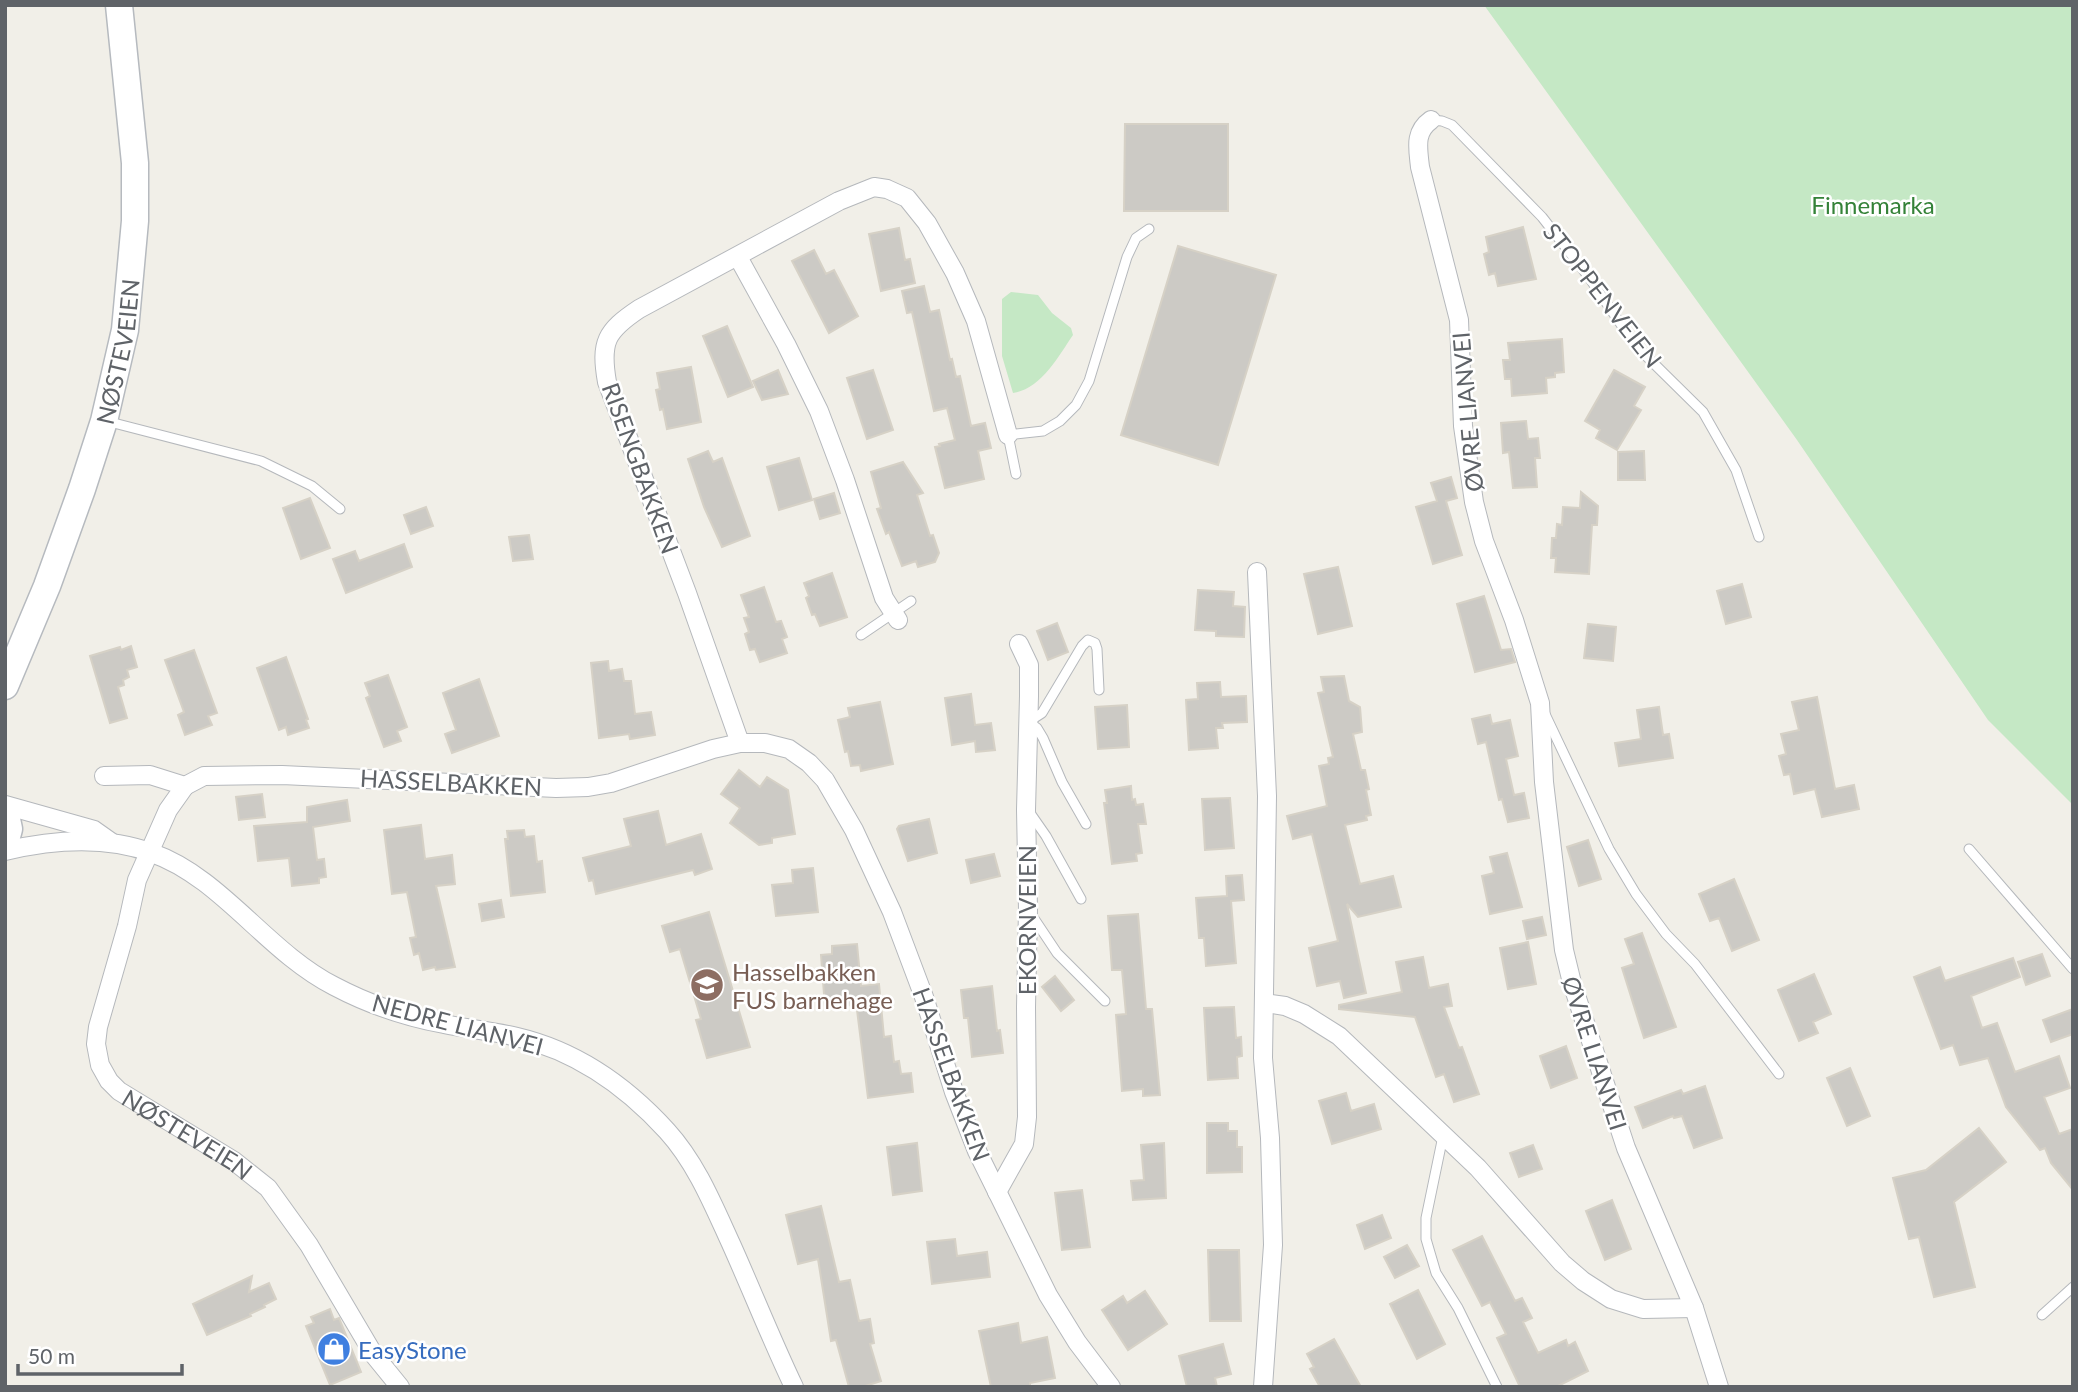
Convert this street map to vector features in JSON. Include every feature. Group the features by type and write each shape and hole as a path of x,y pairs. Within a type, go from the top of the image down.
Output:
{"main road":[{"name":"NØSTEVEIEN","path":"5,683 61,550 104,421 125,330 135,221 133,135 118,5"},
{"path":"5,807 9,829 5,844"}],"street":[{"name":"ØVRE LIANVEI","path":"1431,120 1419,132 1420,167 1460,320 1463,426 1474,502 1483,541 1514,620 1540,703 1544,782 1564,950 1572,983 1626,1148 1694,1308 1719,1387"},
{"name":"RISENGBAKKEN","path":"740,743 687,593 607,382 604,348 608,335 617,324 639,309 859,191 874,187 898,192 907,198 927,223 969,301 1008,435"},
{"path":"737,257 786,344 818,411 845,480 884,598 895,617"},
{"path":"1257,572 1267,796 1266,944 1263,982 1273,1257 1263,1387"},
{"name":"EKORNVEIEN","path":"997,1192 1024,1144 1027,1117 1026,810 1029,665 1019,644"},
{"name":"HASSELBAKKEN","path":"185,786 204,776 282,775 530,787 588,787 611,783 713,749 740,743 777,745 800,756 825,780 840,803 897,923 925,997 954,1092 970,1135 997,1192 1048,1295 1077,1342 1111,1387"},
{"path":"104,776 150,775 185,786 174,798 150,852"},
{"name":"NEDRE LIANVEI","path":"5,807 94,830 111,842"},
{"name":"NEDRE LIANVEI","path":"5,851 33,845 111,842 150,852 181,866 212,888 296,962 335,987 374,1005 412,1017 545,1045 595,1069 632,1096 676,1141 699,1176 794,1387"},
{"name":"NØSTEVEIEN","path":"150,852 137,880 127,926 99,1018 96,1044 103,1074 132,1101 234,1161 268,1188 309,1245 374,1355 400,1387"},
{"path":"1265,1003 1285,1006 1304,1014 1339,1036 1478,1168 1562,1264 1583,1281 1611,1299 1643,1309 1694,1308"}],"lane":[{"name":"STOPPENVEIEN","path":"1431,120 1452,125 1542,217 1588,276 1635,345 1703,412 1735,470 1759,537"},
{"path":"1008,435 1043,430 1060,421 1076,405 1091,373 1127,257 1136,238 1149,229"},
{"path":"104,421 261,461 312,486 340,509"},
{"name":"RISENGBAKKEN","path":"1008,435 1016,474"},
{"path":"861,635 895,617 911,601"},
{"path":"1086,824 1062,782 1043,738 1037,728 1028,722 1042,713 1088,640 1095,643 1097,649 1099,690"},
{"name":"ØVRE LIANVEI","path":"1540,703 1609,849 1636,894 1666,934 1695,964 1779,1074"},
{"path":"1026,810 1046,836 1081,899"},
{"path":"1969,849 2073,969"},
{"path":"1028,909 1057,953 1105,1002"},
{"path":"1443,1136 1426,1218 1426,1239 1436,1273 1458,1308 1497,1387"},
{"path":"2042,1315 2073,1287"}],"green space":[{"name":"Finnemarka","path":"1484,5 2073,5 2073,805 1988,720 1797,440"},
{"path":"1011,292 1038,295 1052,313 1071,328 1073,335 1040,379 1013,393 1002,356 1002,299"}],"building":[{"path":"1125,124 1228,124 1228,211 1124,211"},
{"path":"1523,227 1536,279 1498,286 1495,273 1489,275 1484,254 1489,252 1486,237"},
{"path":"899,228 905,260 910,259 915,283 881,291 869,234"},
{"path":"1178,246 1276,275 1218,465 1121,435"},
{"path":"814,250 826,274 834,270 858,316 829,333 792,261"},
{"path":"924,286 930,312 939,310 950,360 952,359 956,377 960,376 971,426 985,423 991,448 978,451 984,479 945,488 935,447 955,440 947,408 934,411 912,312 907,313 902,291"},
{"path":"727,326 753,387 728,397 703,336"},
{"path":"1562,339 1564,372 1546,378 1547,393 1512,396 1511,379 1505,379 1503,360 1510,360 1508,343"},
{"path":"691,367 701,422 667,429 656,390 660,389 657,373"},
{"path":"778,370 788,394 762,400 753,381"},
{"path":"873,370 893,430 867,439 847,378"},
{"path":"1614,370 1645,387 1634,406 1641,410 1617,450 1596,438 1600,430 1585,421"},
{"path":"1526,421 1528,439 1538,438 1540,458 1535,458 1537,487 1513,488 1509,452 1503,453 1501,423"},
{"path":"708,451 713,462 722,458 750,536 722,547 704,507 688,459"},
{"path":"1644,451 1645,480 1618,480 1618,452"},
{"path":"799,458 812,500 779,510 767,467"},
{"path":"903,462 923,493 917,495 930,536 933,535 939,553 935,562 918,567 916,561 902,566 889,532 886,534 877,509 881,508 871,472"},
{"path":"1451,477 1457,498 1446,501 1462,555 1433,564 1416,507 1437,501 1431,483"},
{"path":"1581,492 1598,506 1597,525 1592,525 1589,574 1555,572 1556,558 1551,558 1552,538 1556,538 1557,524 1562,525 1563,507 1580,508"},
{"path":"834,493 840,513 820,519 814,499"},
{"path":"310,498 330,548 301,559 283,508"},
{"path":"426,507 433,526 411,534 404,515"},
{"path":"529,535 533,559 513,561 509,537"},
{"path":"404,544 412,567 346,593 333,559 355,551 359,561"},
{"path":"1338,567 1352,626 1318,634 1304,574"},
{"path":"832,573 847,617 820,626 815,614 812,615 804,583"},
{"path":"1742,584 1751,617 1726,624 1717,591"},
{"path":"764,587 776,622 781,621 787,637 782,639 787,653 760,662 755,649 750,650 745,634 749,632 744,618 749,617 741,595"},
{"path":"1198,590 1234,592 1233,606 1245,607 1244,637 1216,636 1216,631 1195,630"},
{"path":"1484,596 1501,650 1511,649 1515,662 1475,672 1457,604"},
{"path":"1057,623 1068,652 1048,660 1037,631"},
{"path":"1588,624 1616,627 1613,661 1584,658"},
{"path":"131,646 137,667 127,670 129,677 123,680 124,685 118,687 127,718 110,723 90,656"},
{"path":"194,650 217,713 208,716 212,725 185,735 178,715 184,712 165,660"},
{"path":"286,657 309,728 288,735 286,727 279,730 257,668"},
{"path":"608,661 609,671 622,669 624,681 631,681 635,714 651,712 655,735 630,739 629,734 599,738 591,663"},
{"path":"388,675 407,727 397,731 401,741 384,747 366,698 370,696 365,683"},
{"path":"1344,676 1349,701 1360,707 1362,732 1353,734 1361,770 1365,770 1371,815 1366,816 1367,820 1345,825 1360,884 1393,876 1401,907 1358,917 1347,904 1366,993 1344,998 1340,981 1317,986 1309,948 1338,941 1312,834 1293,839 1287,816 1327,806 1319,766 1329,764 1328,758 1333,757 1318,693 1324,692 1321,677"},
{"path":"479,679 499,736 452,753 445,734 456,730 443,693"},
{"path":"1220,682 1221,697 1246,696 1247,722 1222,723 1223,728 1216,728 1218,748 1189,750 1186,700 1198,699 1197,683"},
{"path":"971,694 975,725 991,723 995,750 976,752 975,741 952,745 945,698"},
{"path":"1817,697 1835,789 1854,785 1859,809 1822,817 1815,789 1794,794 1790,774 1784,775 1779,756 1786,754 1781,734 1799,730 1792,702"},
{"path":"880,702 893,764 861,771 860,765 851,766 838,720 850,717 848,708"},
{"path":"1127,705 1129,747 1098,749 1095,707"},
{"path":"1659,707 1663,735 1669,734 1673,758 1619,766 1615,743 1641,739 1637,710"},
{"path":"1490,715 1492,724 1510,720 1518,756 1506,759 1514,795 1524,793 1529,818 1508,822 1502,799 1499,800 1486,742 1478,744 1472,719"},
{"path":"739,770 760,787 767,777 788,790 795,834 772,838 772,843 759,845 730,823 740,808 721,794"},
{"path":"1131,786 1132,800 1135,799 1136,805 1143,804 1146,824 1138,824 1142,853 1136,854 1137,861 1112,864 1104,803 1107,803 1105,790"},
{"path":"262,794 265,817 239,820 236,797"},
{"path":"1230,798 1234,848 1205,850 1202,799"},
{"path":"347,800 350,821 313,827 317,860 324,859 326,877 319,878 319,883 292,886 289,858 258,861 254,826 307,822 307,807"},
{"path":"658,811 666,845 701,834 712,869 695,875 693,870 596,894 593,880 589,881 583,858 631,846 624,819"},
{"path":"929,819 937,853 908,861 897,829 899,826"},
{"path":"421,825 425,859 452,855 455,884 436,886 455,967 423,970 419,953 414,955 410,938 416,937 407,892 392,894 384,830"},
{"path":"524,830 525,837 534,836 537,862 542,861 545,892 511,896 505,839 508,839 507,831"},
{"path":"1588,840 1601,879 1579,886 1567,847"},
{"path":"1507,853 1522,907 1490,914 1482,876 1494,873 1490,857"},
{"path":"994,854 1000,876 971,883 966,860"},
{"path":"813,868 818,912 776,916 772,885 793,883 792,870"},
{"path":"1242,875 1244,900 1231,901 1236,963 1206,966 1204,938 1199,938 1196,898 1227,896 1226,876"},
{"path":"1734,879 1759,940 1732,951 1719,918 1710,921 1699,894"},
{"path":"501,900 504,917 482,921 479,904"},
{"path":"709,912 750,1047 707,1058 696,1020 701,1019 680,949 670,952 662,926"},
{"path":"1138,914 1146,1009 1152,1009 1160,1095 1143,1096 1143,1089 1122,1091 1116,1015 1126,1014 1122,970 1112,970 1108,916"},
{"path":"1542,917 1546,935 1527,939 1523,921"},
{"path":"1642,933 1676,1027 1644,1038 1622,968 1634,964 1625,939"},
{"path":"1528,942 1536,984 1508,989 1500,948"},
{"path":"857,944 861,986 879,984 884,1037 891,1036 894,1062 899,1061 901,1074 911,1073 913,1092 868,1098 857,1010 853,1010 853,1005 825,1007 821,955 832,954 832,946"},
{"path":"2042,954 2050,976 2026,985 2018,962"},
{"path":"1423,957 1429,988 1448,984 1452,1006 1444,1007 1479,1094 1454,1102 1444,1074 1436,1077 1415,1017 1339,1009 1339,1005 1402,992 1396,962"},
{"path":"2013,958 2020,977 1971,996 1982,1028 1997,1023 2015,1072 2059,1056 2070,1088 2044,1097 2059,1134 2073,1129 2073,1190 2051,1163 2045,1148 2040,1150 2006,1107 1988,1058 1960,1065 1953,1045 1941,1049 1914,977 1940,967 1945,981"},
{"path":"1814,974 1831,1014 1813,1022 1818,1033 1799,1041 1778,990"},
{"path":"1055,976 1074,1000 1061,1011 1042,987"},
{"path":"992,986 997,1031 1000,1030 1003,1053 972,1057 968,1018 964,1018 961,990"},
{"path":"1234,1007 1236,1038 1241,1037 1242,1056 1237,1057 1238,1078 1208,1080 1204,1008"},
{"path":"2073,1009 2073,1034 2051,1042 2043,1020"},
{"path":"1566,1046 1577,1078 1551,1088 1540,1056"},
{"path":"1850,1068 1870,1116 1847,1126 1827,1078"},
{"path":"1705,1086 1722,1138 1694,1148 1682,1116 1673,1116 1643,1128 1635,1107 1681,1090 1683,1094"},
{"path":"1346,1093 1351,1111 1374,1104 1381,1129 1332,1144 1319,1101"},
{"path":"1207,1123 1228,1123 1228,1131 1237,1131 1237,1147 1242,1147 1242,1172 1207,1173"},
{"path":"1979,1128 2006,1162 1954,1202 1975,1287 1934,1297 1919,1237 1909,1239 1893,1178 1926,1170"},
{"path":"917,1143 922,1191 893,1195 887,1147"},
{"path":"1164,1143 1166,1198 1133,1200 1131,1181 1144,1180 1141,1145"},
{"path":"1533,1145 1542,1169 1519,1177 1510,1153"},
{"path":"1082,1190 1090,1247 1062,1250 1055,1193"},
{"path":"1612,1200 1631,1249 1605,1260 1586,1211"},
{"path":"821,1206 839,1282 850,1280 859,1321 870,1319 874,1343 870,1344 881,1381 862,1387 849,1387 836,1340 831,1341 818,1259 798,1264 786,1215"},
{"path":"1382,1215 1391,1238 1365,1249 1357,1225"},
{"path":"1482,1236 1515,1301 1522,1298 1532,1318 1523,1322 1538,1353 1566,1340 1568,1346 1575,1342 1588,1371 1556,1387 1520,1387 1497,1338 1506,1334 1490,1302 1482,1306 1453,1250"},
{"path":"955,1239 957,1256 987,1252 990,1277 932,1284 927,1242"},
{"path":"1407,1245 1419,1266 1395,1278 1384,1257"},
{"path":"1208,1250 1239,1250 1241,1321 1210,1321"},
{"path":"252,1276 249,1292 269,1283 276,1299 250,1314 251,1316 207,1335 193,1304"},
{"path":"1418,1290 1445,1344 1417,1359 1390,1304"},
{"path":"1145,1291 1167,1324 1128,1350 1102,1310 1123,1296 1127,1303"},
{"name":"EasyStone","path":"330,1309 334,1320 339,1318 361,1372 330,1385 306,1326 314,1323 311,1317"},
{"path":"1018,1323 1021,1343 1047,1337 1055,1378 1030,1383 1030,1387 991,1387 979,1331"},
{"path":"1334,1339 1361,1387 1320,1387 1310,1369 1314,1367 1307,1354"},
{"path":"1223,1344 1231,1374 1215,1378 1217,1387 1187,1387 1179,1356"}],"place":[{"name":"Hasselbakken FUS barnehage","path":"707,985"},
{"name":"EasyStone","path":"334,1349"}]}
